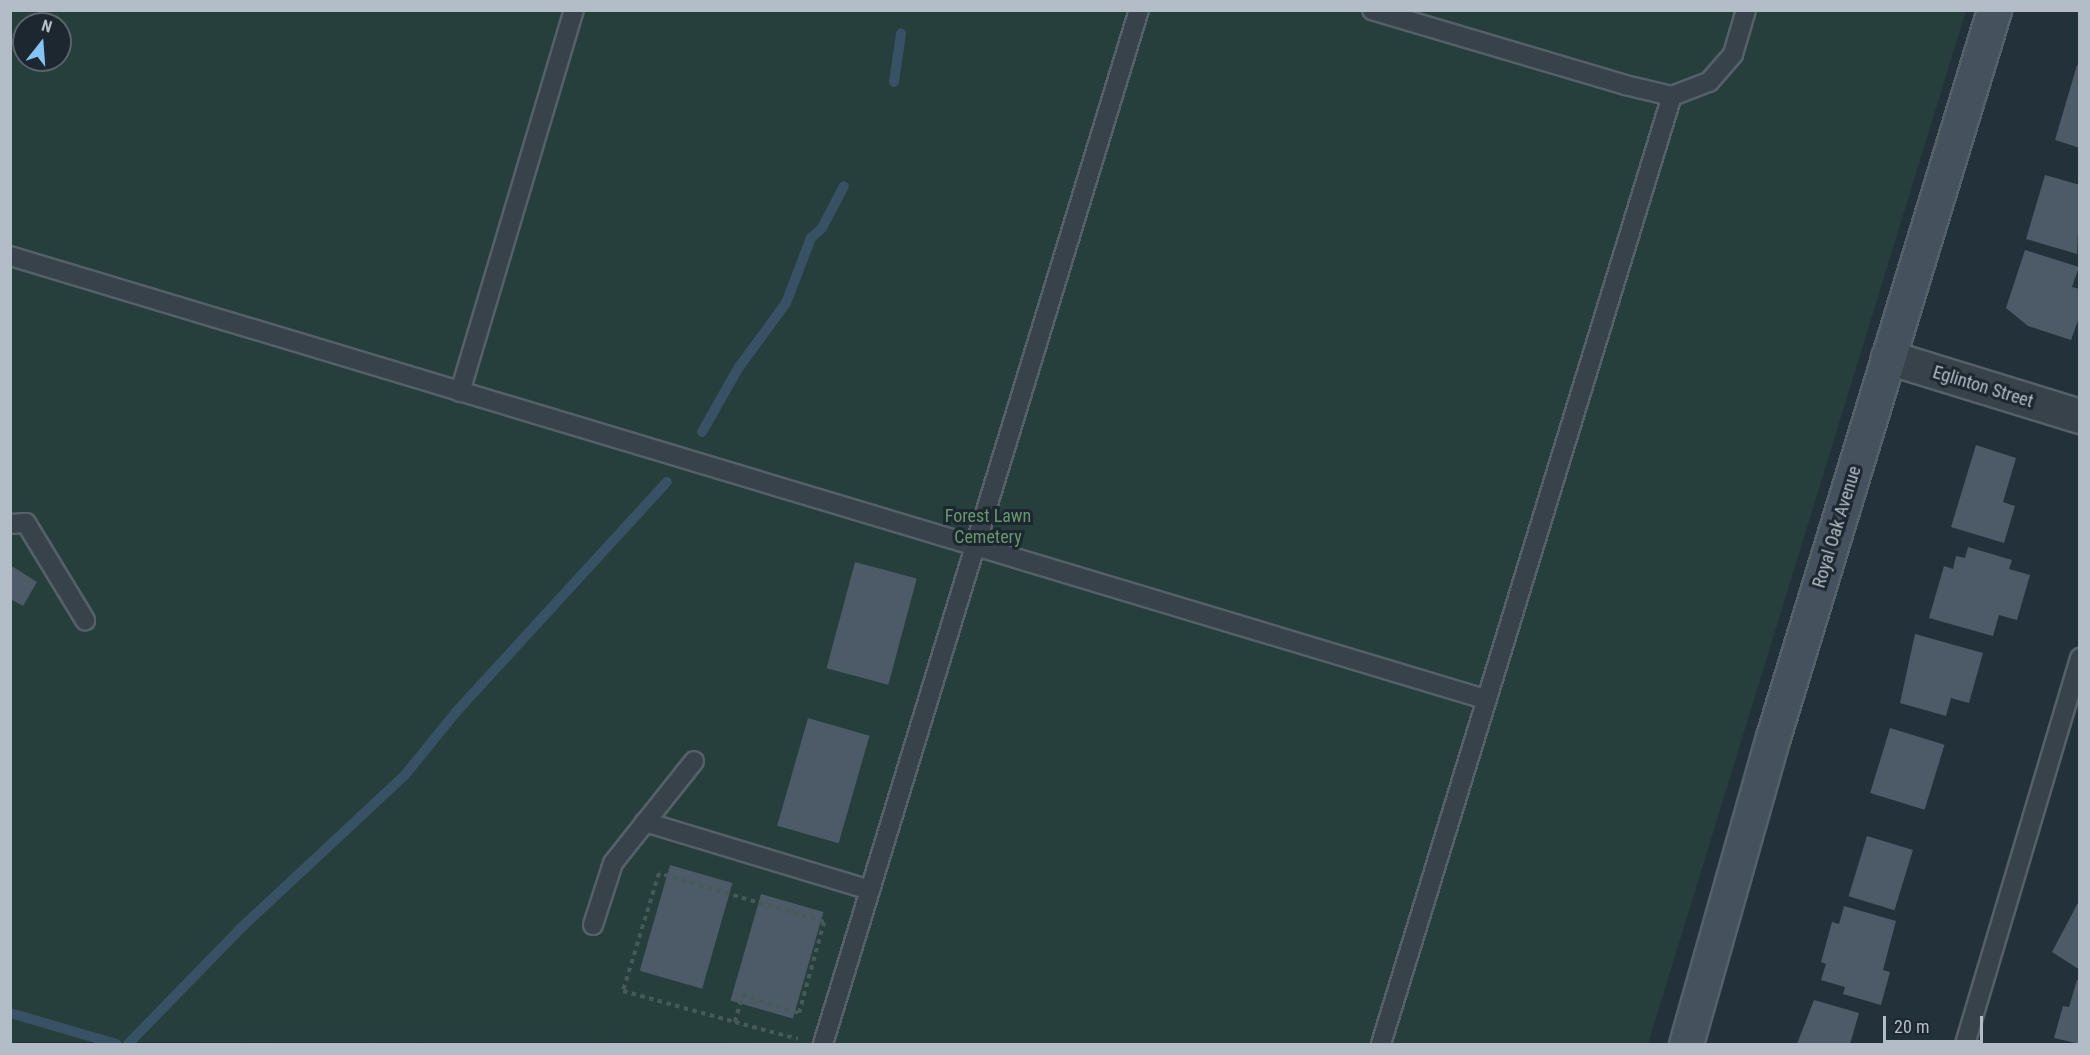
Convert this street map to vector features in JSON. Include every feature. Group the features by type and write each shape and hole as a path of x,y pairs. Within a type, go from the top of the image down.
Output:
{"street":[{"name":"Royal Oak Avenue","path":"1686,1044 1888,357 1994,10"},
{"name":"Eglinton Street","path":"1888,357 2079,416"}],"lane":[{"path":"460,392 574,10"},
{"path":"816,1043 870,890 1139,10"},
{"path":"1372,10 1625,86 1672,96 1709,82 1733,54 1746,10"},
{"path":"1381,1044 1485,699 1672,96"},
{"path":"10,255 1485,699"},
{"path":"10,524 26,523 85,620"},
{"path":"1965,1044 2074,694 2079,658"},
{"path":"593,925 613,863 694,761"},
{"path":"645,822 870,890"}],"path":[{"path":"735,1022 742,996 799,1013 824,922 659,873 624,991 735,1022 816,1043"}],"green space":[{"name":"Forest Lawn Cemetery","path":"10,11 1966,11 1648,1044 11,1042"}],"building":[{"path":"2077,65 2080,66 2080,148 2055,140"},
{"path":"2045,175 2080,185 2077,254 2026,239"},
{"path":"2025,250 2079,267 2072,287 2080,289 2080,315 2071,340 2028,326 2006,308"},
{"path":"1976,445 2016,458 2003,502 2015,506 2004,543 1951,527"},
{"path":"1968,547 2012,560 2009,569 2030,575 2017,620 1999,615 1993,636 1929,618 1944,566 1953,569 1956,556 1965,558"},
{"path":"855,562 917,579 888,685 827,668"},
{"path":"10,565 37,582 23,606 12,600 10,604"},
{"path":"1915,634 1983,653 1969,703 1951,698 1946,716 1900,703"},
{"path":"808,718 870,736 839,843 777,826"},
{"path":"1890,728 1945,745 1925,810 1870,793"},
{"path":"1867,836 1913,850 1894,910 1849,896"},
{"path":"670,865 732,883 702,989 640,971"},
{"path":"761,894 823,912 793,1019 730,1001"},
{"path":"2080,899 2080,970 2052,952"},
{"path":"1844,906 1896,921 1883,970 1890,972 1881,1005 1843,994 1845,987 1821,980 1826,964 1821,962 1832,922 1839,924"},
{"path":"2077,980 2080,981 2080,1044 2054,1038 2063,1006 2069,1007"},
{"path":"1814,1000 1859,1013 1850,1044 1797,1044"}],"waterway":[{"path":"894,82 901,34"},
{"path":"702,432 739,367 786,303 811,238 822,228 844,186"},
{"path":"128,1044 242,927 405,775 456,712 667,482"},
{"path":"10,1013 117,1044"}]}
